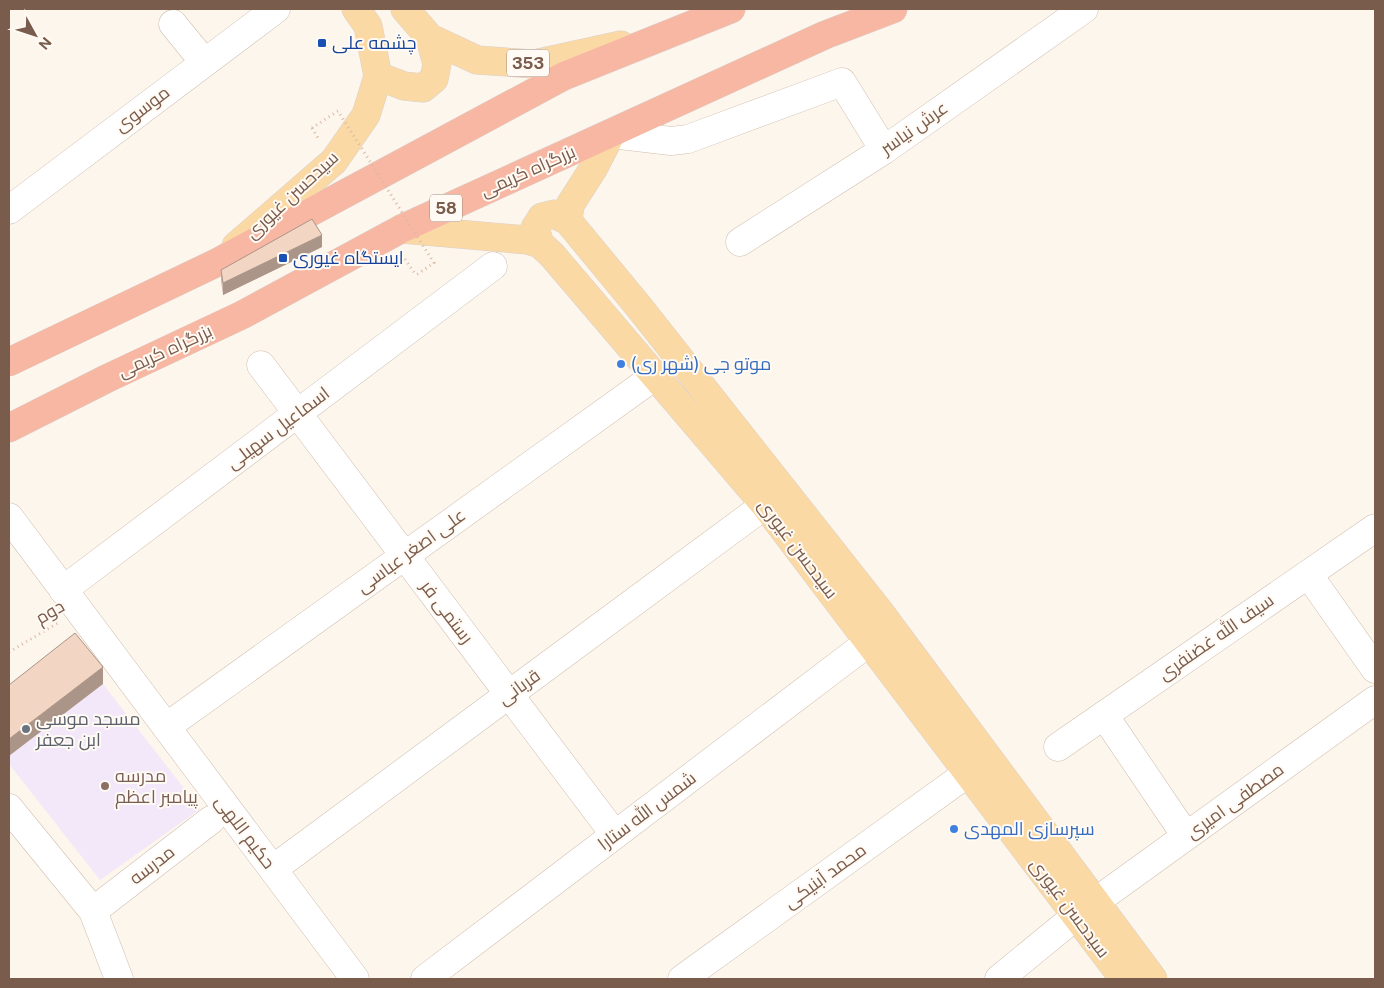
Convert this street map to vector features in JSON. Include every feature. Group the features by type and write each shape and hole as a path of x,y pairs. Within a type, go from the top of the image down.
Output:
{"highway":[{"path":"9,362 216,263 564,76 731,9"},
{"name":"بزرگراه کریمی","path":"9,428 242,314 401,229 825,35 893,9"}],"main road":[{"name":"سیدحسن غیوری","path":"216,263 334,161 366,115 378,76 368,26 356,9"},
{"name":"353","path":"405,9 430,38 477,60 534,64 666,35"},
{"path":"378,76 404,86 423,88 434,79 437,64 430,38"},
{"path":"540,244 535,228 542,217 554,214 568,220 570,205 593,170 611,134"},
{"name":"سیدحسن غیوری","path":"568,220 879,611 1085,909 1124,979"},
{"path":"401,229 527,240 540,244"},
{"name":"سیدحسن غیوری","path":"540,244 552,255 766,504 968,773 1085,909 1153,979"}],"street":[{"name":"موسوی","path":"9,210 276,9"},
{"name":"عرش نیاسر","path":"740,242 884,150 1084,9"},
{"path":"173,24 204,62"},
{"path":"611,134 672,141 688,139 842,82 884,150"},
{"name":"اسماعیل سهیلی","path":"71,600 297,413 493,266"},
{"name":"رستمی فر","path":"261,365 615,835"},
{"name":"علی اصغر عباسی","path":"166,727 655,376"},
{"name":"قربانی","path":"273,869 766,504"},
{"name":"حکیم اللهی","path":"9,517 355,979"},
{"name":"سیف الله غضنفری","path":"1058,747 1375,528"},
{"path":"1308,574 1375,669"},
{"name":"شمس الله ستارا","path":"425,979 869,642"},
{"name":"مصطفی امیری","path":"999,979 1085,909 1375,700"},
{"path":"1104,715 1186,836"},
{"name":"محمد آبنیکی","path":"682,979 968,773"},
{"path":"9,808 93,910 119,979"},
{"name":"مدرسه","path":"93,910 211,820"}],"path":[{"path":"312,128 338,111 434,263 416,275"},
{"name":"دوم","path":"9,652 71,600"}],"shaded area":[{"name":"مدرسه پیامبر اعظم","path":"103,684 200,809 100,880 9,764 9,756"}],"building":[{"path":"312,219 322,235 223,283 221,270"},
{"name":"مسجد موسی ابن جعفر","path":"75,633 103,667 9,739 9,685"}],"place":[{"name":"چشمه علی","path":"322,43"},
{"name":"ایستگاه غیوری","path":"283,258"},
{"name":"موتو جی (شهر ری)","path":"621,364"},
{"name":"مسجد موسی ابن جعفر","path":"26,729"},
{"name":"مدرسه پیامبر اعظم","path":"105,786"},
{"name":"سپرسازی المهدی","path":"954,829"}]}
